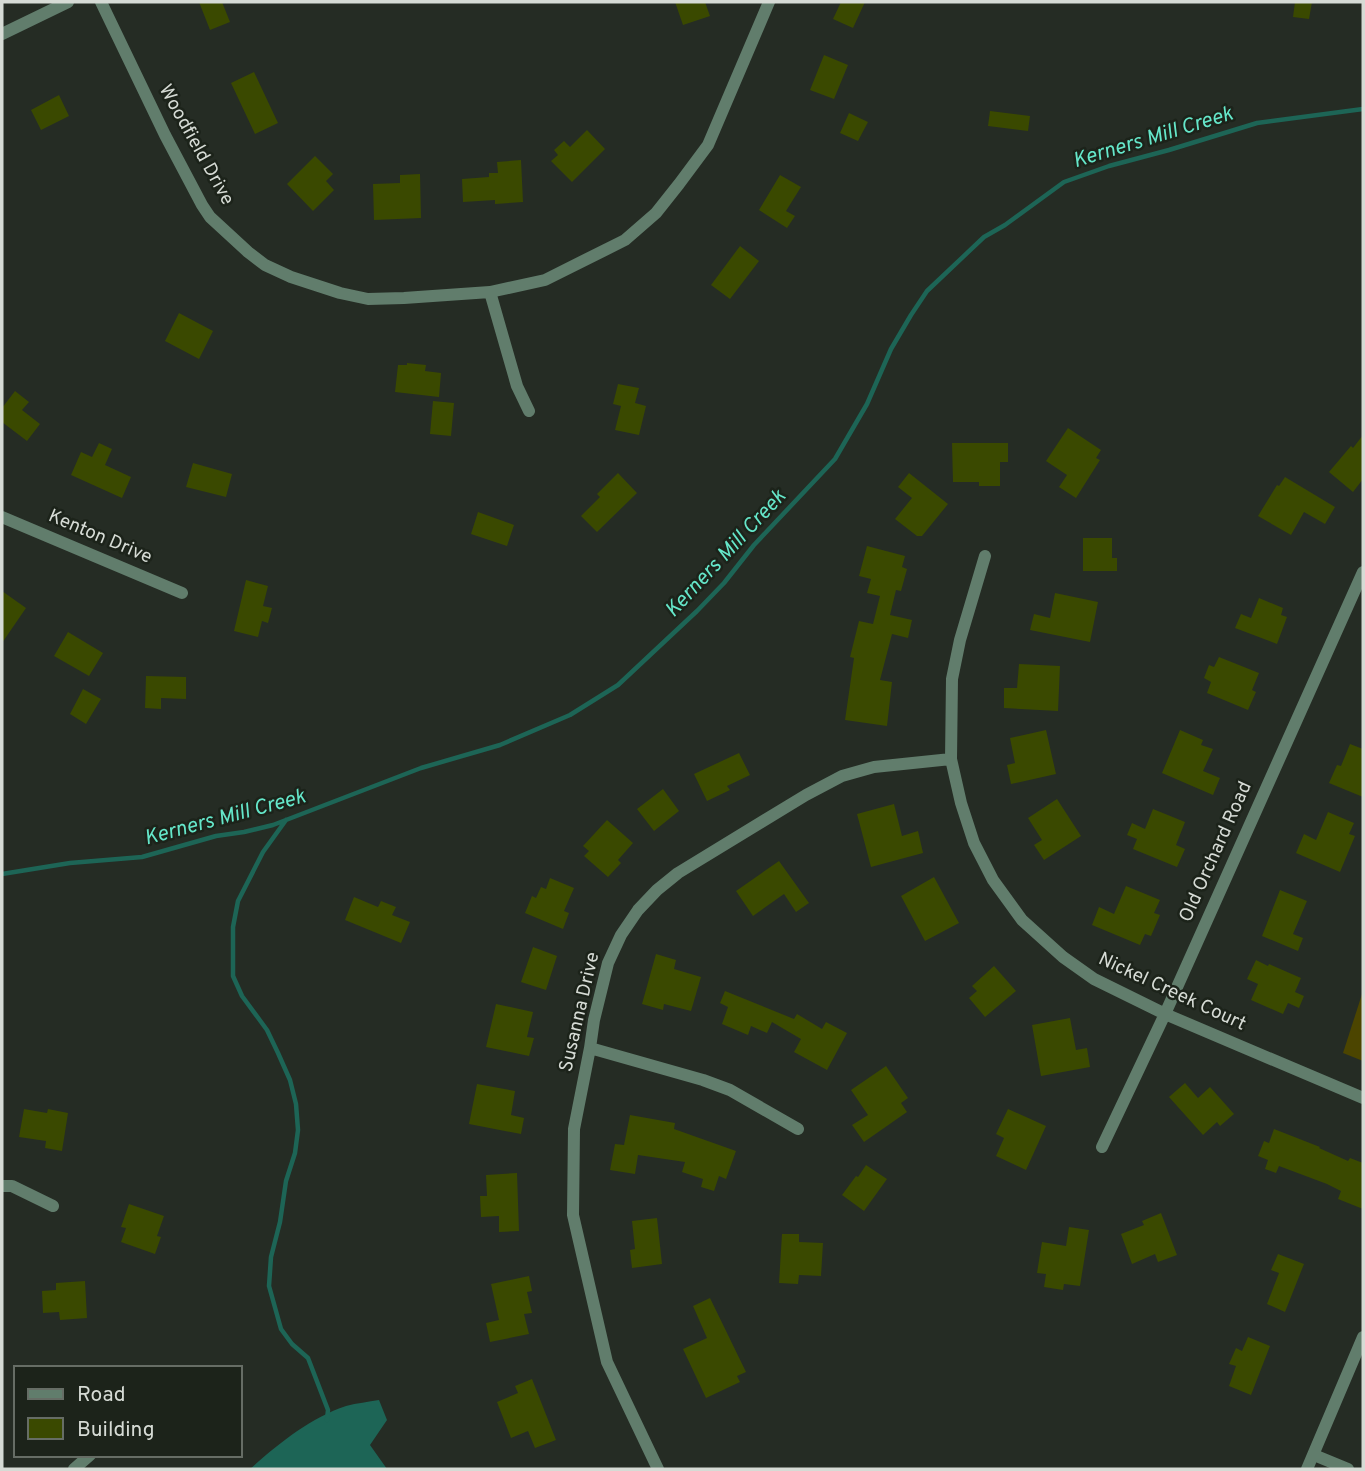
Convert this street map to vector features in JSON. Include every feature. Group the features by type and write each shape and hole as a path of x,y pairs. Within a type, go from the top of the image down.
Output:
{"street":[{"path":"2,34 68,2"},
{"name":"Woodfield Drive","path":"101,2 165,135 210,217 265,265 291,277 368,299 490,292 545,280 625,240 656,213 708,145 769,2"},
{"path":"490,292 517,386 529,411"},
{"name":"Kenton Drive","path":"2,517 182,593"},
{"name":"Nickel Creek Court","path":"985,556 960,640 952,679 951,760 974,843 993,880 1022,920 1063,957 1094,979 1165,1014 1363,1098"},
{"name":"Old Orchard Road","path":"1102,1147 1165,1014 1363,572"},
{"name":"Susanna Drive","path":"658,1469 607,1362 573,1215 573,1129 608,963 621,935 638,910 657,890 678,873 806,795 842,776 874,767 951,760"},
{"path":"590,1048 730,1090 798,1129"},
{"path":"2,1186 12,1186 53,1206"},
{"path":"1307,1469 1363,1338"},
{"path":"1314,1455 1348,1469"},
{"path":"74,1469 88,1457"}],"shaded area":[{"path":"1363,991 1363,1061 1343,1053"}],"water":[{"path":"379,1400 387,1420 370,1445 387,1469 250,1469 283,1441 320,1417 346,1406"}],"building":[{"path":"199,2 222,2 230,22 210,30"},
{"path":"675,2 705,2 710,16 683,25"},
{"path":"841,2 865,2 853,28 833,19"},
{"path":"1295,2 1312,2 1309,19 1293,17"},
{"path":"824,55 848,65 834,99 810,90"},
{"path":"254,72 278,123 255,134 231,83"},
{"path":"59,95 69,116 41,130 31,110"},
{"path":"990,111 1030,116 1028,131 988,126"},
{"path":"849,113 868,122 858,141 840,133"},
{"path":"587,130 605,149 572,182 551,161 558,155 554,150 564,141 570,147"},
{"path":"315,156 333,174 326,181 334,190 313,211 287,184"},
{"path":"521,160 523,202 463,202 462,179 489,177 489,173 498,173 497,162"},
{"path":"420,174 421,218 374,220 373,184 400,183 400,175"},
{"path":"780,175 801,187 786,211 795,216 787,228 759,210"},
{"path":"740,246 759,261 730,299 711,285"},
{"path":"179,313 213,331 199,359 165,341"},
{"path":"398,365 426,365 425,371 441,373 439,397 395,392"},
{"path":"618,384 639,388 635,403 646,406 639,435 615,430 621,406 613,404"},
{"path":"15,391 29,402 22,410 40,424 27,441 2,422 2,408"},
{"path":"433,401 454,403 451,436 430,434"},
{"path":"1068,428 1101,450 1096,458 1100,460 1076,498 1059,487 1067,475 1046,461"},
{"path":"1363,435 1363,479 1353,492 1329,472"},
{"path":"99,443 112,449 105,465 131,477 122,498 71,475 81,452 92,457"},
{"path":"952,443 1008,443 1008,462 1000,462 1000,486 979,486 979,482 953,482"},
{"path":"193,463 232,474 226,497 186,487"},
{"path":"618,473 637,493 597,532 581,516 600,497 597,494"},
{"path":"909,473 948,504 922,536 917,536 895,519 912,498 898,487"},
{"path":"1285,477 1335,507 1325,524 1304,512 1291,535 1258,516"},
{"path":"478,512 514,525 507,546 471,534"},
{"path":"1083,538 1112,538 1112,558 1117,558 1117,571 1083,571"},
{"path":"867,546 905,556 902,567 907,569 901,591 896,590 890,615 912,620 908,638 892,634 880,680 892,682 887,726 845,720 854,658 850,657 859,621 873,624 880,596 867,593 871,579 859,576"},
{"path":"246,580 268,586 263,606 272,608 268,623 262,621 258,637 234,631"},
{"path":"2,591 26,608 2,643"},
{"path":"1055,593 1098,602 1090,642 1030,630 1034,614 1050,618"},
{"path":"1259,598 1283,608 1281,615 1287,617 1277,644 1235,628 1241,614 1251,618"},
{"path":"68,632 103,653 89,676 54,656"},
{"path":"1219,657 1259,673 1252,690 1256,692 1248,710 1207,693 1211,682 1204,678 1209,665 1214,667"},
{"path":"1019,664 1060,666 1058,711 1004,708 1004,688 1017,688"},
{"path":"146,676 186,677 186,699 161,698 161,709 145,708"},
{"path":"83,689 101,699 86,724 70,714"},
{"path":"1046,730 1056,774 1011,784 1007,765 1015,763 1010,738"},
{"path":"1180,730 1203,740 1201,745 1213,749 1203,771 1220,778 1213,795 1162,773"},
{"path":"1350,744 1363,749 1363,797 1329,783 1337,765 1341,766"},
{"path":"739,753 750,775 727,786 730,790 707,801 694,774"},
{"path":"663,789 679,811 654,831 637,809"},
{"path":"1057,799 1081,836 1044,860 1034,845 1042,840 1028,818"},
{"path":"894,804 902,836 918,831 923,853 871,867 857,814"},
{"path":"1153,809 1185,822 1176,845 1185,849 1177,867 1133,849 1137,839 1127,835 1132,823 1145,829"},
{"path":"1328,812 1354,823 1349,834 1355,836 1340,872 1296,853 1304,834 1316,840"},
{"path":"607,820 633,843 618,860 621,863 608,877 584,856 589,851 583,846"},
{"path":"779,861 809,903 796,912 784,894 753,916 736,891"},
{"path":"934,877 959,923 925,941 901,896"},
{"path":"550,878 574,888 564,911 569,913 563,929 525,913 532,896 536,898 541,887 546,889"},
{"path":"1126,886 1160,900 1154,913 1160,915 1151,936 1145,934 1140,945 1092,925 1099,907 1114,914"},
{"path":"1280,890 1307,901 1293,934 1303,938 1298,951 1262,936"},
{"path":"354,897 378,907 381,901 396,907 392,915 410,922 401,943 345,920"},
{"path":"533,947 557,956 546,990 521,982"},
{"path":"656,954 676,960 674,969 701,977 691,1011 664,1004 663,1010 642,1004"},
{"path":"1256,960 1301,978 1295,992 1304,996 1299,1008 1288,1003 1283,1014 1251,1000 1258,984 1247,979"},
{"path":"994,966 1016,991 985,1017 969,998 977,991 972,986"},
{"path":"725,991 794,1019 797,1014 822,1029 826,1022 847,1033 827,1070 794,1052 801,1039 772,1022 767,1033 751,1026 748,1035 722,1024 728,1007 720,1003"},
{"path":"496,1004 533,1012 527,1037 534,1038 529,1056 486,1047"},
{"path":"1070,1018 1076,1050 1087,1048 1090,1067 1041,1076 1032,1025"},
{"path":"886,1066 908,1098 901,1103 907,1112 864,1142 852,1125 868,1115 851,1090"},
{"path":"1185,1083 1198,1098 1210,1087 1234,1114 1220,1126 1217,1122 1203,1135 1169,1097"},
{"path":"477,1084 515,1091 511,1115 524,1118 521,1134 469,1124"},
{"path":"24,1109 47,1113 48,1109 68,1113 62,1151 45,1148 46,1141 19,1137"},
{"path":"1008,1109 1046,1126 1026,1170 996,1156 1004,1138 996,1134"},
{"path":"630,1115 675,1123 674,1129 736,1151 726,1179 719,1176 714,1191 701,1187 703,1179 682,1172 685,1162 638,1155 635,1174 610,1170 615,1144 624,1145"},
{"path":"1274,1129 1348,1161 1350,1158 1363,1163 1363,1209 1338,1199 1341,1191 1327,1184 1279,1166 1276,1173 1265,1169 1268,1160 1258,1156 1264,1141 1269,1143"},
{"path":"866,1165 887,1179 864,1211 842,1195"},
{"path":"517,1173 519,1231 499,1232 499,1216 481,1217 480,1196 487,1196 486,1175"},
{"path":"129,1204 164,1216 157,1236 161,1237 155,1254 121,1242 126,1228 121,1227"},
{"path":"1161,1213 1177,1255 1158,1262 1155,1254 1132,1264 1121,1234 1144,1225 1142,1221"},
{"path":"657,1218 662,1264 632,1268 630,1250 635,1249 632,1221"},
{"path":"1069,1227 1089,1230 1080,1286 1064,1284 1063,1290 1044,1287 1046,1274 1037,1273 1042,1242 1066,1246"},
{"path":"782,1234 799,1234 799,1242 823,1243 821,1276 799,1275 798,1284 779,1283"},
{"path":"1278,1254 1304,1264 1285,1312 1267,1304 1279,1273 1271,1270"},
{"path":"529,1276 532,1291 527,1292 532,1313 524,1314 529,1334 490,1342 486,1323 499,1320 491,1284"},
{"path":"85,1281 87,1318 60,1320 59,1312 43,1313 42,1291 56,1290 56,1283"},
{"path":"710,1298 746,1372 737,1376 740,1382 706,1398 683,1349 707,1338 693,1306"},
{"path":"1248,1337 1270,1346 1251,1395 1229,1386 1236,1366 1229,1364 1236,1348 1242,1351"},
{"path":"532,1379 556,1440 535,1448 528,1431 511,1438 497,1402 518,1393 515,1386"}],"waterway":[{"name":"Kerners Mill Creek","path":"2,874 70,863 142,857 216,836 273,825 421,768 500,745 570,715 618,685 697,611 724,583 754,545 835,459 867,404 891,349 927,291 984,237 1064,182 1109,166 1257,123 1363,109"},
{"path":"286,820 263,852 238,901 233,927 233,976 242,996 267,1030 290,1080 296,1104 298,1130 295,1153 286,1181 271,1257 269,1286 281,1329 292,1344 308,1358 328,1410 327,1420"}]}
